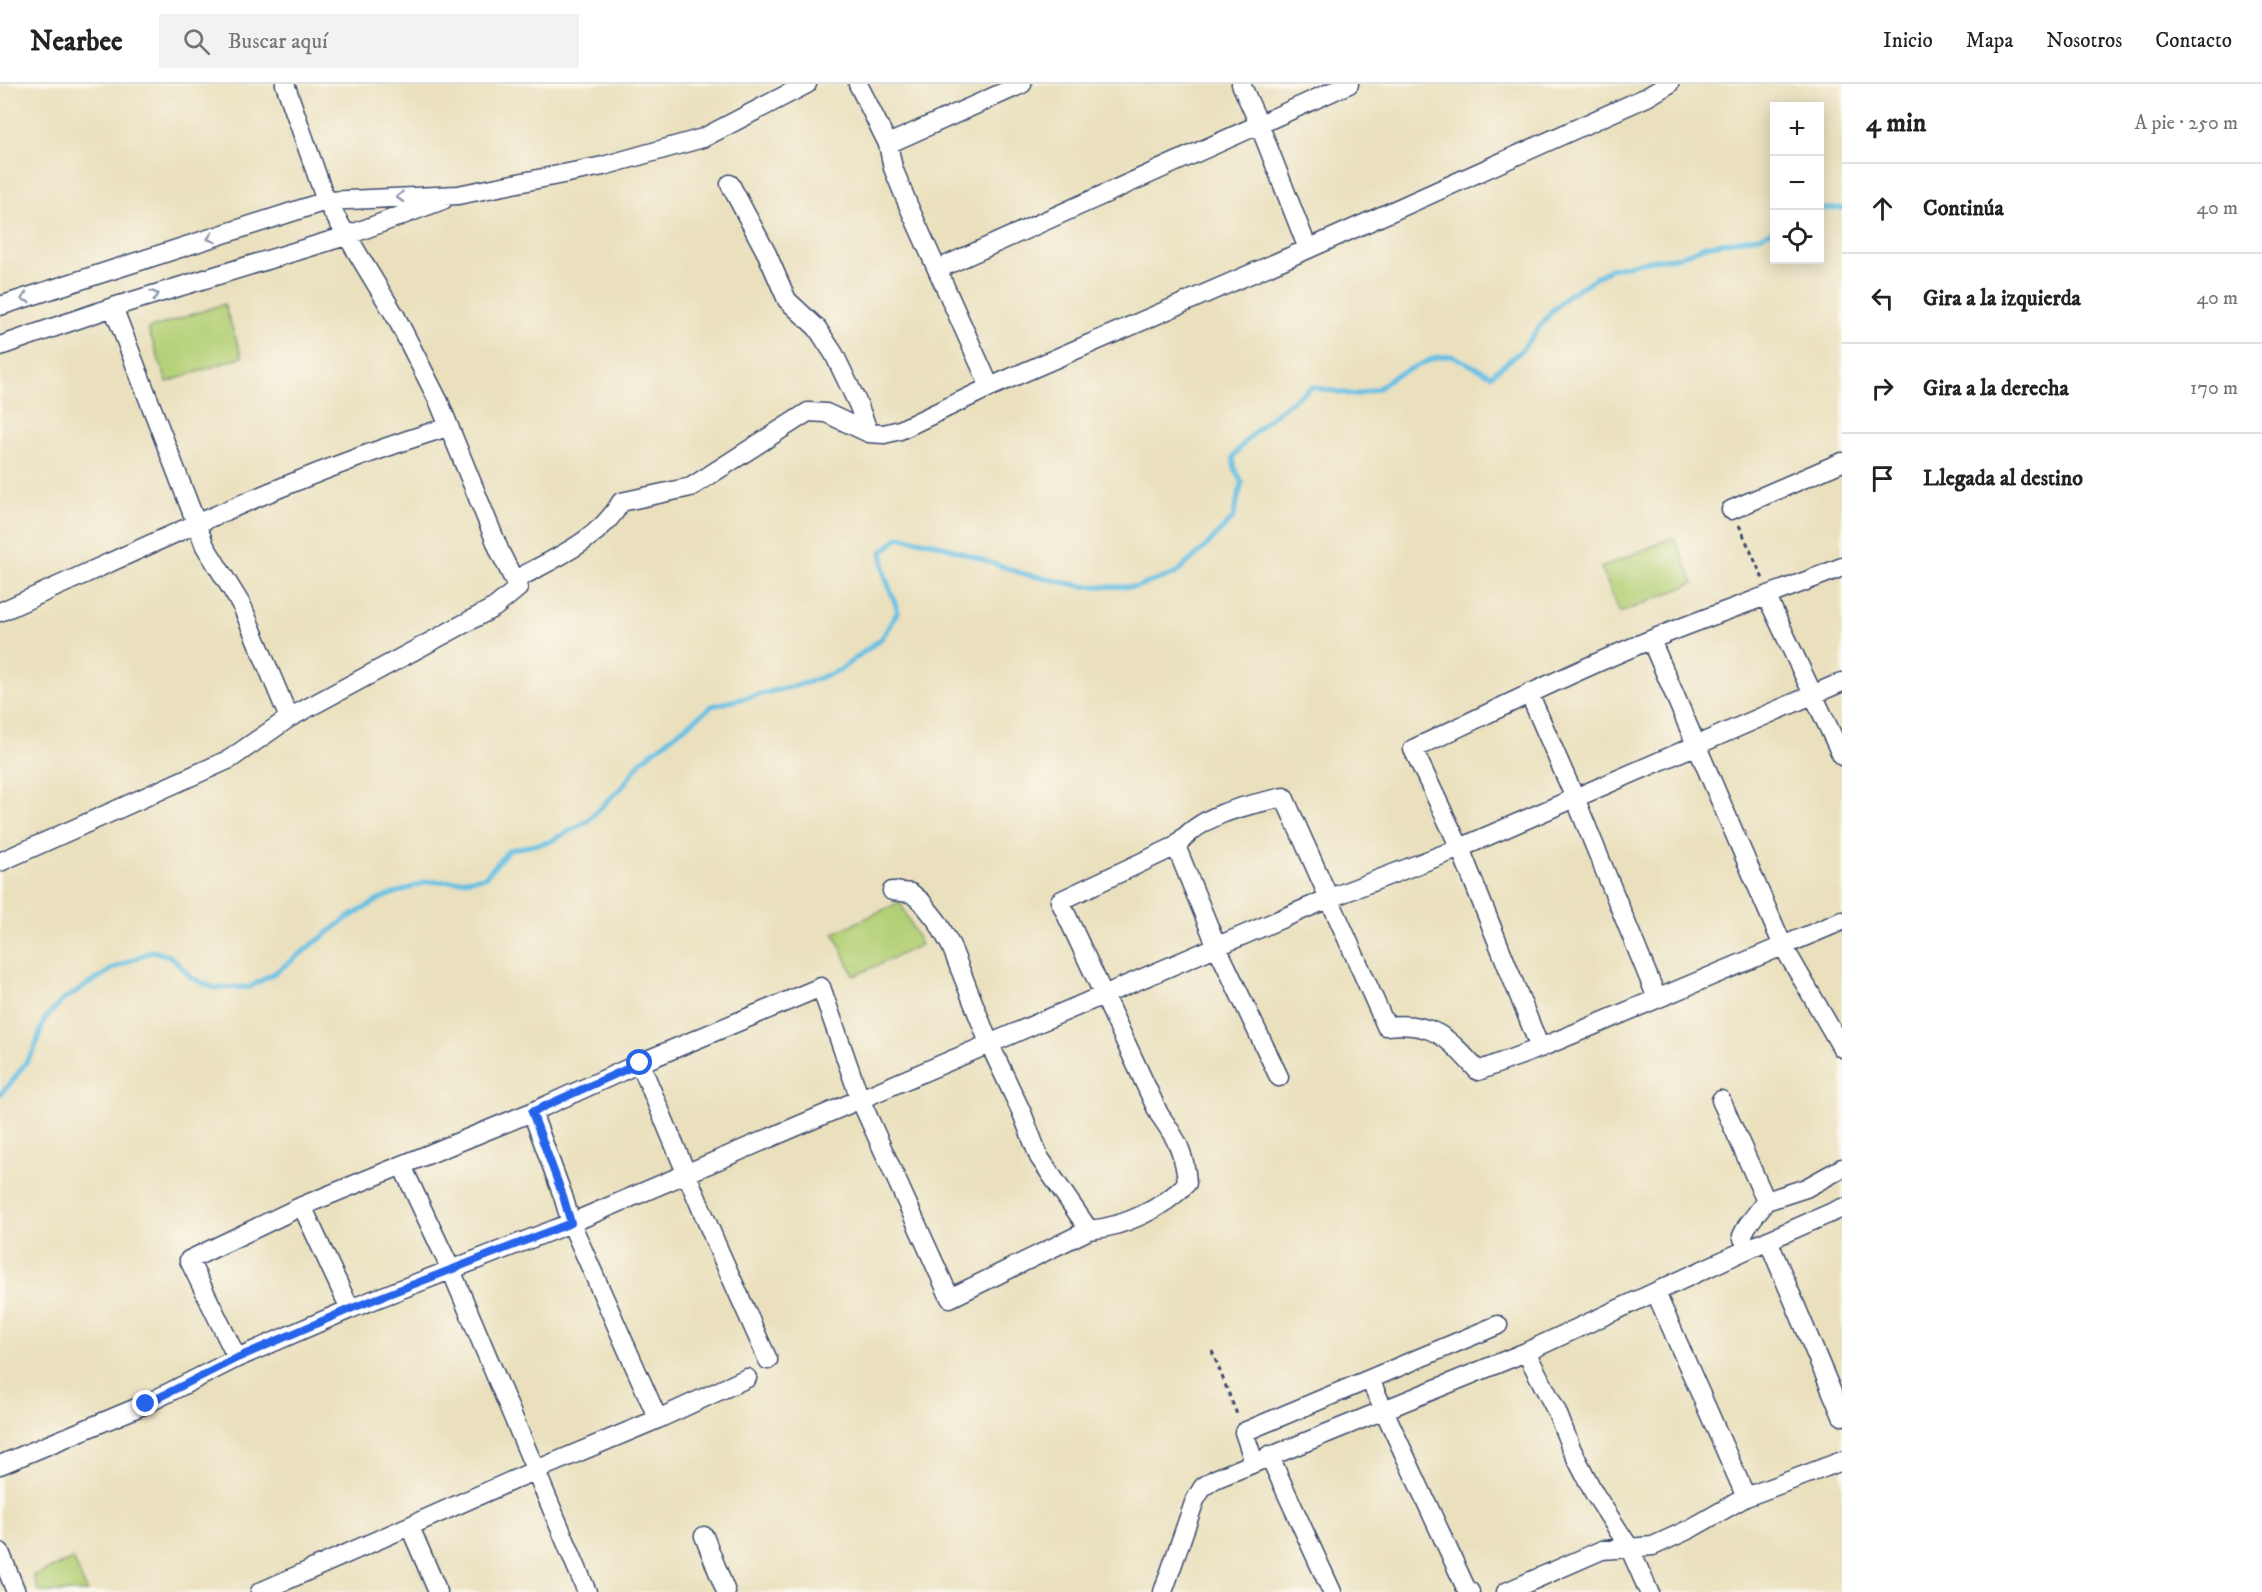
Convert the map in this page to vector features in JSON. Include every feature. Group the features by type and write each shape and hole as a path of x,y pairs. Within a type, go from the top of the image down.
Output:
{"street":[{"path":"0,862 230,759 289,718 495,607 518,588 500,552 439,402 396,317 326,201 285,84"},
{"path":"0,306 326,201 458,195 603,166 703,138 807,84"},
{"path":"858,84 888,144 893,168 990,387"},
{"path":"888,144 1023,84"},
{"path":"1241,84 1308,249"},
{"path":"938,269 1349,84"},
{"path":"515,580 564,554 603,526 613,516 621,502 691,487 808,412 826,413 869,433 884,434 900,430 990,387 1308,249 1644,90 1669,84"},
{"path":"730,184 788,300 817,328 834,354 869,433"},
{"path":"0,346 113,308 346,236 458,195"},
{"path":"113,308 205,546 242,606 289,718"},
{"path":"0,612 382,447 448,427"},
{"path":"1731,510 1842,463"},
{"path":"1540,1048 1460,848 1413,749 1529,693 1650,640 1842,567"},
{"path":"1767,597 1842,756"},
{"path":"1650,640 1783,946 1841,1044"},
{"path":"0,1465 146,1404 237,1358 350,1309 571,1223 1330,898 1460,848 1842,682"},
{"path":"1529,693 1657,998"},
{"path":"237,1358 189,1260 302,1206 532,1112 640,1063 821,987 860,1099 950,1298 1089,1230 1108,1228 1127,1221 1178,1193 1187,1183 1186,1167 1179,1142 1159,1114 1060,901 1176,846 1186,834 1205,820 1240,808 1284,797 1386,1026 1401,1025 1437,1032 1449,1040 1478,1071 1540,1048 1842,921"},
{"path":"1176,846 1217,947 1279,1077"},
{"path":"892,891 910,893 922,902 937,921 960,966 989,1043 1022,1113 1039,1157 1089,1230"},
{"path":"640,1063 768,1360"},
{"path":"1721,1100 1766,1201"},
{"path":"532,1112 571,1223 658,1419"},
{"path":"402,1166 451,1270 588,1592"},
{"path":"1748,1249 1742,1236 1766,1201 1806,1188 1842,1168"},
{"path":"302,1206 350,1309"},
{"path":"1163,1592 1187,1519 1203,1487 1215,1479 1526,1352 1842,1208"},
{"path":"1768,1240 1842,1416"},
{"path":"1656,1293 1746,1497"},
{"path":"1332,1592 1262,1459 1244,1432 1498,1325"},
{"path":"1526,1352 1557,1412 1571,1448 1594,1493 1629,1547 1649,1592"},
{"path":"260,1592 297,1585 410,1527 747,1378"},
{"path":"1370,1380 1465,1586 1470,1592"},
{"path":"1506,1592 1602,1551 1653,1546 1698,1526 1746,1497 1842,1461"},
{"path":"410,1527 438,1592"},
{"path":"704,1536 726,1592"},
{"path":"0,1552 16,1592"}],"path":[{"path":"1731,510 1762,572 1767,597"},
{"path":"1212,1352 1244,1432"}],"green space":[{"path":"224,304 242,357 167,382 148,329"},
{"path":"1674,537 1694,583 1620,613 1601,568"},
{"path":"900,902 921,945 854,976 834,933"},
{"path":"73,1559 87,1592 39,1592 33,1576"}],"waterway":[{"path":"1824,209 1842,208"},
{"path":"0,1094 11,1083 34,1051 44,1020 63,1000 114,968 152,951 170,956 192,978 214,988 250,987 279,970 346,919 382,898 426,882 485,877 509,850 549,842 586,822 622,787 641,761 712,706 806,683 840,670 882,638 898,611 885,576 882,552 899,537 934,543 1024,574 1082,586 1136,587 1175,574 1233,518 1242,482 1235,470 1233,457 1250,436 1270,418 1312,387 1355,395 1379,388 1392,377 1437,357 1453,356 1491,375 1521,351 1551,312 1568,295 1610,269 1679,257 1705,246 1761,236 1770,232"}],"route":[{"path":"146,1404 237,1358 350,1309 571,1223 532,1112 640,1063"}]}
